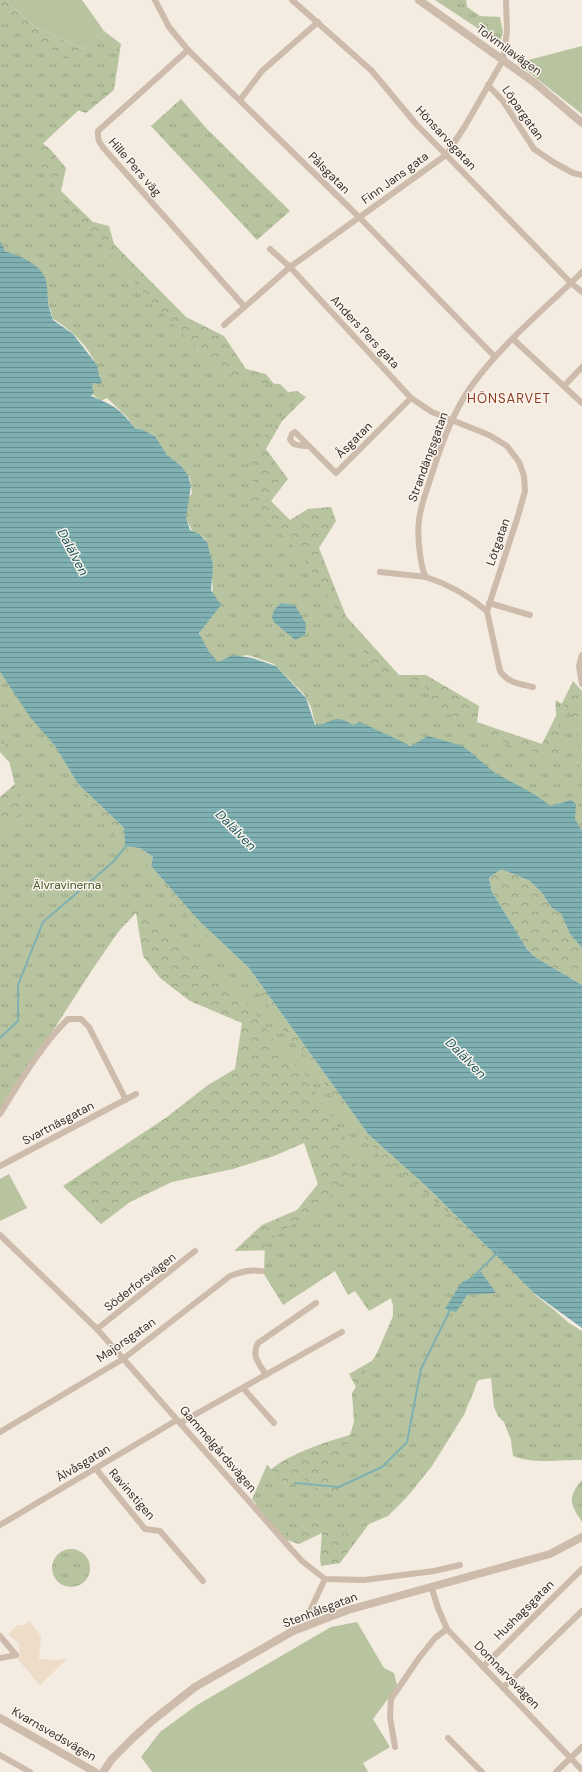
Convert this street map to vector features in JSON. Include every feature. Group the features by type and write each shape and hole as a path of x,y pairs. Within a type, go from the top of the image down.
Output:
{"street":[{"name":"Pålsgatan","path":"155,0 169,27 188,50 360,218 495,357"},
{"name":"Hönsarvsgatan","path":"292,0 372,71 416,124 571,283 582,292"},
{"name":"Tolvmilavägen","path":"419,0 535,83 582,123"},
{"name":"Finn Jans gata","path":"224,324 290,267 446,155 465,126 503,60 507,31 506,0"},
{"path":"240,100 262,71 318,22"},
{"name":"Hille Pers väg","path":"188,50 102,127 98,132 97,137 107,152 244,306"},
{"name":"Löpargatan","path":"488,85 503,101 534,149 573,173 582,175"},
{"name":"Anders Pers gata","path":"270,249 290,267 411,398 432,412 452,420"},
{"name":"Strandängsgatan","path":"426,577 422,570 417,535 418,519 435,463 452,420 470,388 495,357 582,272"},
{"path":"513,339 582,403"},
{"path":"564,386 582,367"},
{"name":"Åsgatan","path":"308,446 292,443 290,436 295,432 336,473 411,398"},
{"name":"Lötgatan","path":"452,420 489,435 507,446 519,462 524,476 525,491 487,611 500,671 510,682 533,687"},
{"path":"380,572 426,577 436,580 463,594 487,611"},
{"path":"489,603 530,615"},
{"path":"582,655 579,666 582,684"},
{"path":"0,1114 60,1027 68,1019 81,1019 89,1027 126,1100"},
{"name":"Svartnäsgatan","path":"0,1166 136,1094"},
{"name":"Gammelgårdsvägen","path":"0,1236 97,1329 291,1549 302,1561 325,1579"},
{"name":"Söderforsvägen","path":"97,1329 195,1251"},
{"name":"Majorsgatan","path":"0,1432 123,1358 230,1276 254,1270 262,1271"},
{"path":"266,1375 255,1356 255,1349 258,1343 316,1303"},
{"name":"Älvåsgatan","path":"0,1525 179,1421 243,1388 342,1332"},
{"path":"243,1388 274,1423"},
{"name":"Ravinstigen","path":"96,1469 145,1529 160,1531 203,1582"},
{"name":"Stenhålsgatan","path":"103,1772 112,1759 134,1737 195,1687 293,1631 348,1610 550,1554 582,1537"},
{"path":"308,1615 325,1579 364,1580 434,1571 460,1565"},
{"name":"Hushagsgatan","path":"483,1667 582,1569"},
{"name":"Domnarvsvägen","path":"431,1586 447,1629 582,1770"},
{"path":"503,1688 582,1611"},
{"path":"395,1747 390,1716 391,1699 427,1648 447,1629"},
{"path":"0,1636 16,1655 0,1658"},
{"name":"Kvarnsvedsvägen","path":"0,1718 95,1772"},
{"path":"448,1738 482,1772"},
{"path":"556,1772 582,1747"},
{"path":"0,1755 30,1772"}],"green space":[{"path":"0,0 6,0 33,26 83,49 104,31 121,44 114,90 86,113 71,108 38,140 50,149 66,168 61,191 93,222 109,226 114,244 186,317 224,336 246,369 266,374 281,393 297,391 306,397 282,421 266,449 288,479 271,501 290,520 308,509 331,507 336,521 319,548 346,616 399,675 426,675 479,706 477,722 542,744 573,681 582,691 582,831 411,746 404,703 234,524 98,341 51,256 0,219"},
{"path":"6,0 82,0 104,31 83,49 33,26"},
{"path":"435,0 466,0 467,7 480,16 500,17 503,32 500,43"},
{"path":"0,9 18,24 30,39 40,41 65,59 74,59 83,55 104,36 117,41 117,67 115,76 36,150 40,163 69,208 161,312 193,344 222,370 238,379 257,383 280,384 298,402 283,414 275,426 247,452 254,477 249,505 299,551 378,674 423,682 434,706 521,751 529,748 540,756 553,760 559,752 561,740 556,713 556,700 564,706 570,713 577,730 580,768 582,770 582,837 551,808 437,751 413,745 324,737 315,723 311,707 304,694 274,664 248,655 230,658 218,663 208,659 200,635 200,630 213,593 211,562 206,540 193,532 187,521 183,505 192,493 190,478 181,466 169,458 154,435 134,427 127,417 107,398 101,401 92,394 90,385 98,381 100,376 92,356 77,338 53,319 38,268 3,250 0,243"},
{"path":"582,46 582,114 517,63"},
{"path":"181,99 207,129 290,211 257,240 151,126"},
{"name":"Älvravinerna","path":"0,672 30,717 55,746 78,784 124,828 140,848 153,857 151,866 199,921 249,968 368,1134 427,1187 535,1294 525,1301 500,1362 482,1368 471,1399 420,1472 383,1505 340,1563 321,1566 320,1558 322,1533 299,1544 284,1539 256,1506 257,1492 262,1479 270,1470 281,1462 310,1448 366,1430 363,1400 349,1374 403,1343 389,1291 356,1272 274,1250 234,1251 262,1225 297,1210 318,1184 304,1143 274,1156 233,1169 172,1182 130,1202 101,1224 63,1186 167,1117 208,1085 235,1069 242,1023 190,1001 160,978 143,956 136,913 86,966 0,880 0,797 23,777 0,752"},
{"name":"Älvravinerna","path":"0,676 13,688 44,731 96,814 118,838 124,848 157,874 175,902 196,925 255,983 287,1036 310,1061 338,1106 380,1156 406,1176 473,1234 500,1263 530,1291 569,1323 582,1331 582,1460 539,1461 522,1459 513,1456 511,1440 504,1422 498,1416 494,1407 491,1378 479,1380 472,1386 470,1399 465,1413 432,1466 407,1497 388,1516 345,1534 320,1521 310,1518 283,1535 252,1499 267,1465 285,1483 299,1473 320,1491 332,1495 347,1492 347,1486 328,1468 336,1462 347,1445 354,1422 352,1393 377,1353 393,1316 393,1297 369,1311 355,1291 348,1295 335,1271 283,1305 264,1274 265,1242 317,1210 354,1169 360,1158 337,1127 313,1086 302,1071 286,1057 255,1013 230,988 160,926 144,908 140,900 90,973 0,1113 0,827 6,829 21,811 0,722"},
{"path":"500,870 530,881 542,893 551,907 561,914 570,934 582,948 582,985 535,957 527,949 492,892 489,878"},
{"path":"9,1174 27,1208 0,1221 0,1179"},
{"path":"582,1480 582,1522 573,1505 572,1496"},
{"path":"67,1549 75,1549 82,1552 87,1557 90,1568 87,1579 82,1584 75,1587 67,1587 60,1584 55,1579 52,1572 52,1564 55,1557 60,1552"},
{"path":"357,1622 384,1668 394,1673 397,1685 373,1719 390,1747 363,1763 368,1772 152,1772 141,1757 160,1732 197,1705 331,1627"}],"shaded area":[{"path":"29,1621 41,1636 39,1659 67,1659 40,1685 16,1657 20,1653 19,1644 8,1634 18,1625 25,1625"}],"water":[{"name":"Dalälven","path":"0,241 5,251 26,260 40,270 46,280 49,309 53,320 73,334 97,365 102,382 99,384 93,383 92,388 94,392 91,396 116,408 135,428 155,436 167,455 181,466 188,475 191,486 186,518 190,530 199,534 207,542 213,565 211,590 221,605 199,633 209,652 218,662 233,655 252,658 276,666 306,698 315,725 341,719 353,725 360,722 411,746 428,736 463,746 495,773 534,794 551,806 571,800 576,804 575,819 582,831 582,948 570,934 561,914 551,907 542,893 530,881 500,870 489,878 492,892 527,949 535,957 582,985 582,1328 535,1294 427,1187 368,1134 249,968 199,921 151,866 153,857 140,848 125,846 124,828 78,784 55,746 30,717 0,672"},
{"path":"281,603 295,605 306,624 305,635 295,640 274,622 272,618 274,610"},
{"path":"481,1272 496,1293 467,1295 456,1312 445,1309 461,1283"}],"waterway":[{"path":"0,1038 18,1021 18,985 43,922 113,862 127,845"},
{"path":"473,1277 497,1253"},
{"path":"295,1483 339,1487 382,1467 407,1442 421,1369 451,1308"}],"district":[{"name":"HÖNSARVET","path":"509,398"}]}
